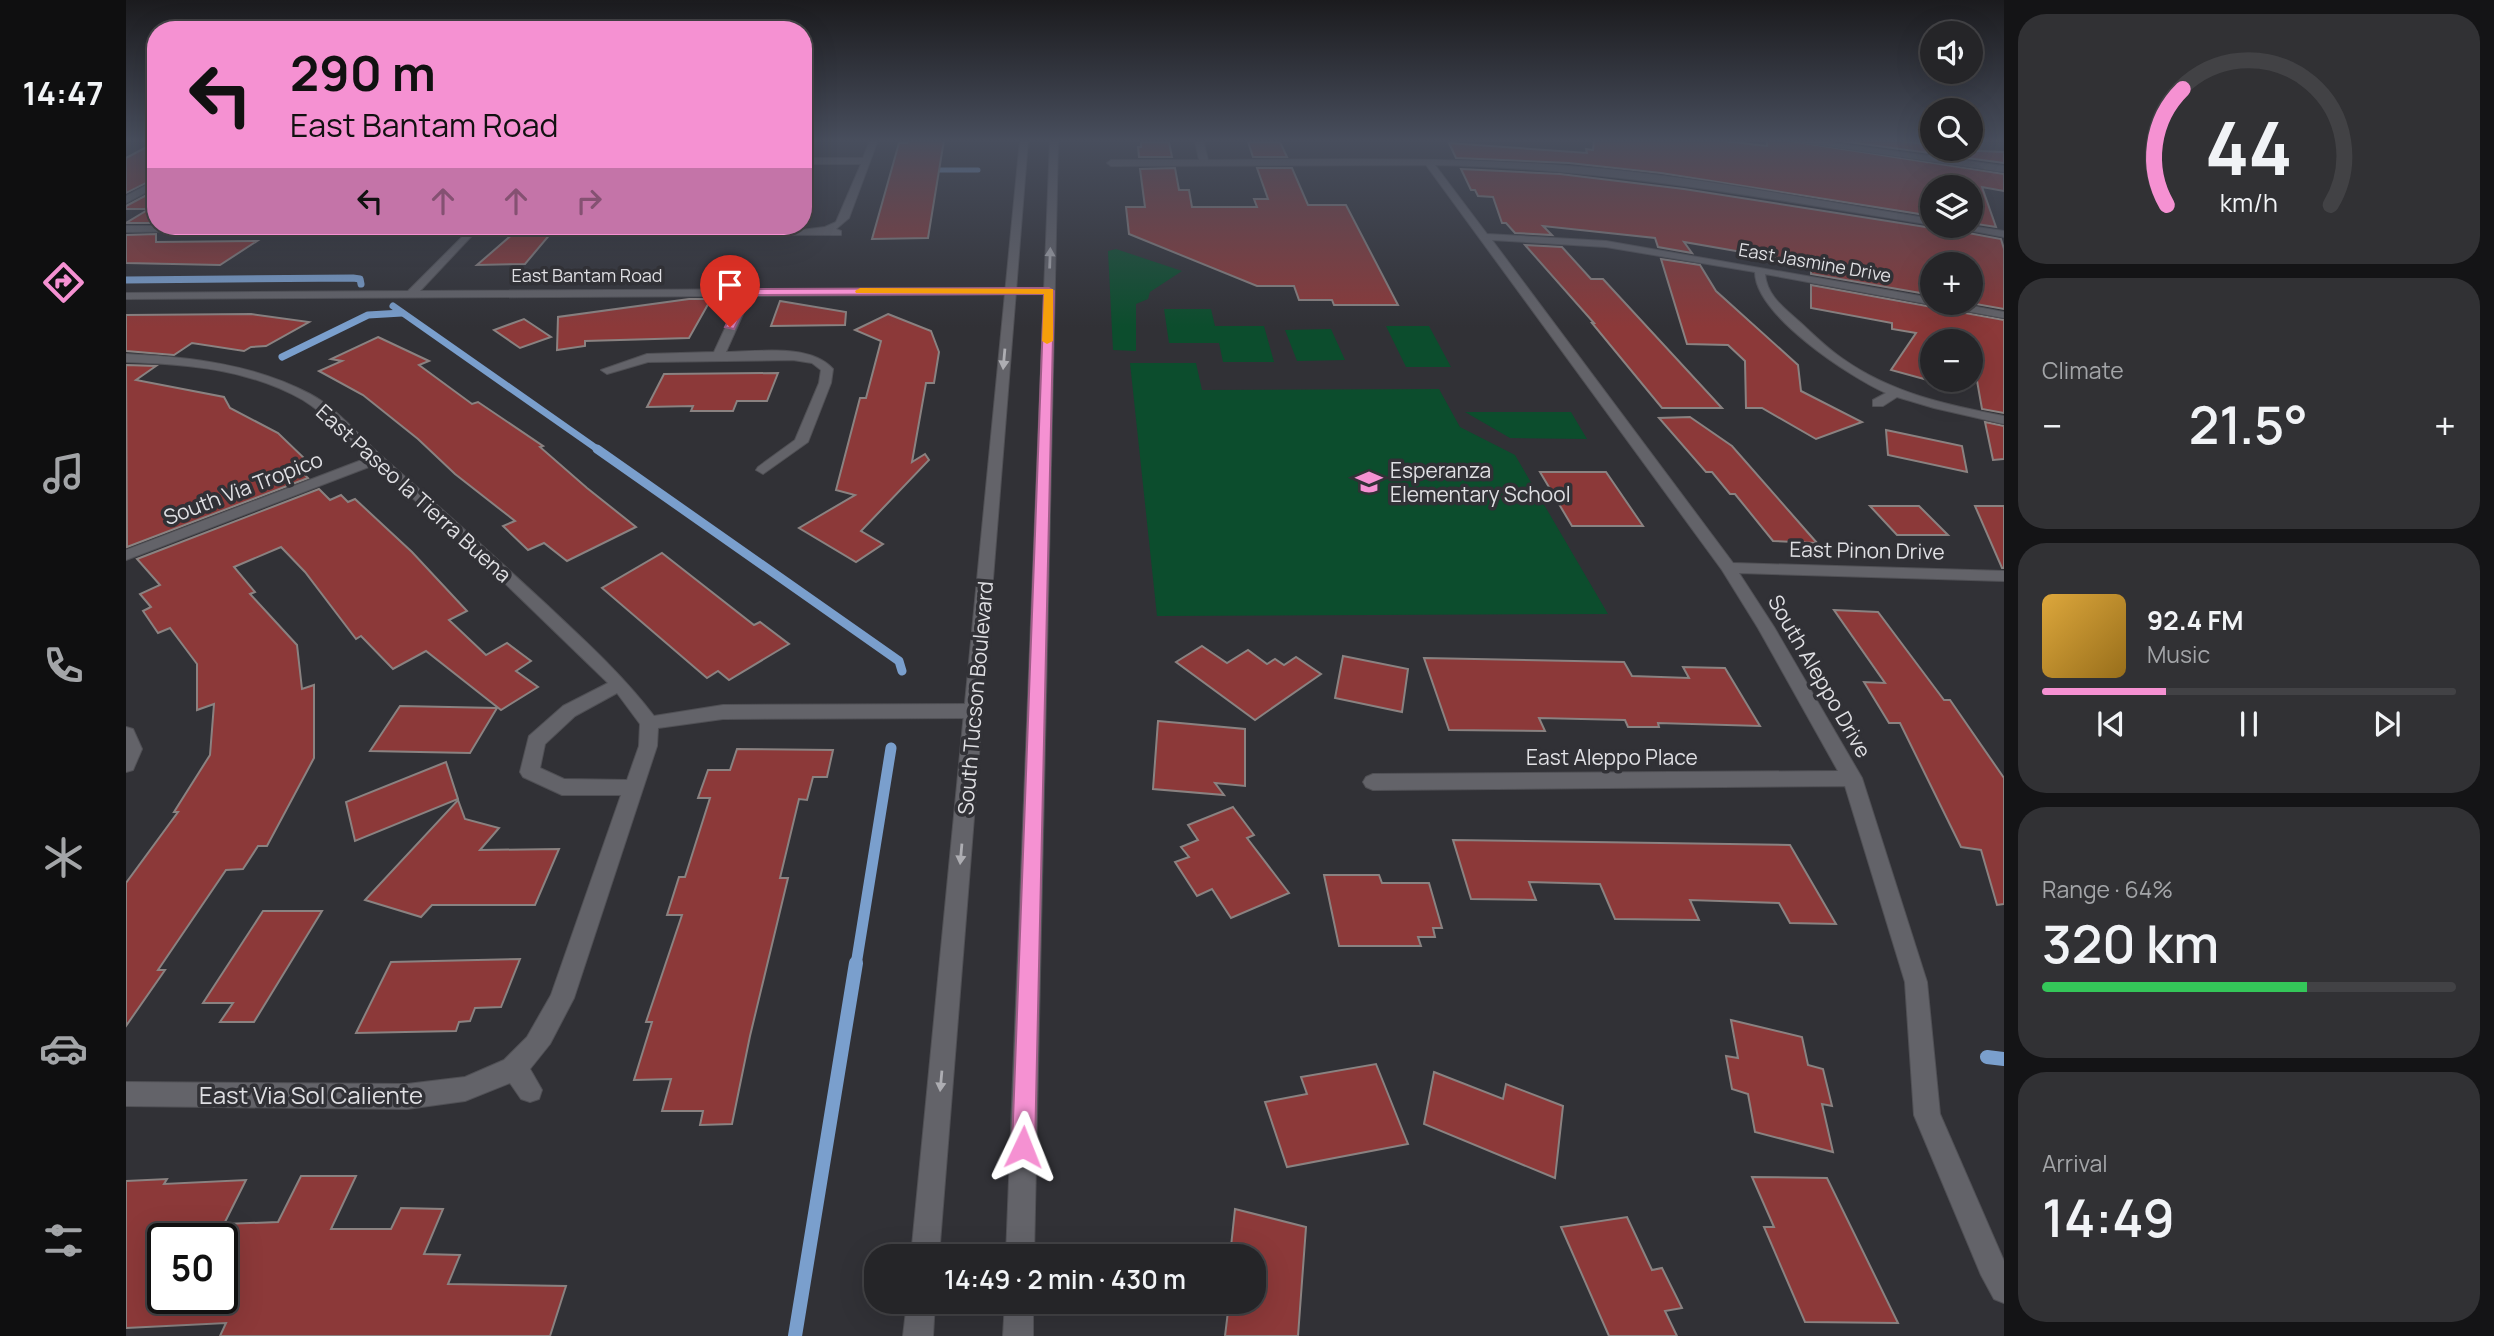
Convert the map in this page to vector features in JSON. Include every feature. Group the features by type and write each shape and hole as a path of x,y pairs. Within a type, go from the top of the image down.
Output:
{"street":[{"path":"812,232 833,231 844,218 850,202"},
{"name":"South Tucson Boulevard","path":"926,1244 1018,202"},
{"path":"1020,1244 1052,202"},
{"name":"South Aleppo Drive","path":"1458,202 1728,568 1766,627 1852,778 1916,982 1927,1115 2004,1290"},
{"path":"1808,202 1920,220"},
{"path":"126,229 147,229"},
{"path":"1983,231 2004,234"},
{"path":"411,294 469,235"},
{"name":"East Jasmine Drive","path":"1483,237 1606,244 1920,299"},
{"path":"1760,269 1759,285 1769,300 1836,360 1897,392 1937,405 2004,420"},
{"name":"East Bantam Road","path":"126,296 1049,291"},
{"path":"718,356 747,292"},
{"path":"1983,310 2004,314"},
{"path":"607,370 647,358 793,356 822,359 827,369 825,383 801,442 762,470"},
{"name":"East Paseo la Tierra Buena","path":"126,358 192,361 261,377 308,398 349,431 376,459 459,530 620,684 649,723"},
{"path":"1878,403 1897,392"},
{"name":"South Via Tropico","path":"126,555 376,459"},
{"name":"East Pinon Drive","path":"1728,568 2004,576"},
{"path":"620,684 569,711 536,741 530,772 562,787 633,788"},
{"path":"530,1090 504,1072 548,1026 562,998 648,746 649,723 723,712 974,710"},
{"path":"126,734 133,749 126,765"},
{"name":"East Aleppo Place","path":"1373,782 1852,778"},
{"name":"East Via Sol Caliente","path":"126,1094 400,1096 463,1089 504,1072"},
{"path":"918,1336 920,1314"},
{"path":"1018,1336 1019,1314"}],"green space":[{"path":"1116,249 1182,271 1150,292 1148,299 1136,304 1136,351 1113,350 1108,251"},
{"path":"1164,309 1211,309 1215,326 1264,326 1274,362 1223,362 1219,343 1169,343"},
{"path":"1386,326 1429,326 1451,367 1406,367"},
{"path":"1331,329 1345,360 1297,361 1285,330"},
{"path":"1130,363 1196,363 1202,390 1439,389 1460,427 1515,455 1608,614 1157,616"},
{"path":"1465,412 1571,412 1587,439 1510,438"}],"building":[{"path":"133,202 147,202 147,209 126,209 126,206"},
{"path":"882,202 934,202 928,238 872,239"},
{"path":"1144,202 1191,202 1192,207 1257,207 1255,202 1346,205 1398,305 1334,305 1332,300 1299,300 1294,286 1257,286 1129,234 1126,207 1145,207"},
{"path":"1495,202 1769,202 1920,226 1920,238 1983,238 1983,236 2001,239 2004,249 2004,309 1983,305 1983,252 1920,252 1920,293 1811,274 1811,264 1684,242 1692,253 1658,247 1655,238 1543,226 1552,235 1515,233 1506,223 1502,223"},
{"path":"1846,202 1920,202 1920,214"},
{"path":"1983,202 1987,202 1996,227 1983,225"},
{"path":"147,210 147,223 126,223"},
{"path":"126,235 156,235 156,242 257,241 220,265 126,263"},
{"path":"512,235 549,235 525,264 477,265"},
{"path":"1525,245 1562,247 1591,279 1603,279 1722,408 1662,408 1594,323"},
{"path":"1661,259 1700,265 1716,291 1798,365 1801,391 1862,422 1816,439 1762,408 1746,408 1745,361 1728,345 1687,344"},
{"path":"1811,285 1920,305 1920,315 1976,315 2004,320 2004,413 1982,409 1979,392 1983,392 1983,329 1920,329 1920,378 1891,370 1916,333 1892,329 1892,323 1811,308"},
{"path":"689,299 711,299 689,338 585,341 585,346 557,350 558,317"},
{"path":"780,301 846,312 845,325 771,326"},
{"path":"251,314 309,322 266,346 251,347 244,351 192,343 174,355 126,351 126,315"},
{"path":"888,314 931,331 939,352 934,383 926,383 912,462 925,454 929,460 861,531 883,544 856,562 799,528 855,495 836,490 860,398 866,398 881,341 855,330"},
{"path":"524,319 551,337 520,348 494,330"},
{"path":"378,337 429,361 419,365 472,404 478,402 543,446 540,447 636,527 567,561 544,543 528,550 503,526 515,521 455,474 418,439 363,395 319,371 342,361 331,359"},
{"path":"126,365 156,366 136,380 224,397 230,408 278,433 305,459 293,463 308,478 127,547"},
{"path":"778,373 767,401 737,401 733,411 691,411 693,406 647,407 664,374"},
{"path":"1690,417 1732,446 1817,543 1773,541 1735,494 1730,494 1712,472 1706,472 1659,418"},
{"path":"1985,422 2004,426 2004,459 1993,460"},
{"path":"1886,430 1962,446 1967,472 1888,455"},
{"path":"1540,472 1606,472 1643,526 1572,526"},
{"path":"319,489 330,500 341,495 348,502 355,499 412,552 467,611 449,620 486,655 507,643 531,661 516,671 538,687 501,710 426,651 393,669 361,636 356,639 305,572 281,547 234,567 255,592 250,594 297,645 302,689 314,685 314,758 267,846 258,846 243,869 226,870 158,970 165,970 126,1026 126,883 178,812 174,812 210,755 214,704 197,710 197,664 170,628 158,633 143,611 151,607 140,594 160,585 137,559"},
{"path":"1870,506 1919,506 1948,535 1897,535"},
{"path":"1975,506 2004,506 2004,568 2002,568"},
{"path":"662,553 754,625 760,622 789,644 729,680 718,671 707,678 602,588"},
{"path":"1834,610 1878,612 1944,700 1950,700 2004,778 2004,904 1997,905 1981,850 1961,847 1900,723 1889,723 1864,682 1885,683"},
{"path":"1202,646 1227,663 1248,650 1267,664 1275,659 1284,665 1296,657 1321,674 1255,720 1176,662"},
{"path":"1343,656 1408,669 1402,712 1335,698"},
{"path":"1424,658 1624,662 1632,676 1689,678 1683,667 1725,668 1760,726 1658,723 1659,727 1628,727 1625,720 1539,718 1545,731 1449,730"},
{"path":"400,706 497,708 470,753 370,751"},
{"path":"1158,721 1245,729 1245,786 1215,783 1224,795 1153,789"},
{"path":"737,749 833,750 827,777 813,777 807,800 799,799 780,878 788,878 732,1124 700,1125 703,1111 662,1111 671,1079 634,1080 652,1022 646,1022 682,915 667,915 679,877 685,877 710,798 698,798 708,770 730,770"},
{"path":"446,762 458,799 355,841 346,802"},
{"path":"458,800 465,819 499,828 480,850 559,849 535,905 432,905 421,917 365,900"},
{"path":"1233,807 1254,835 1247,838 1289,893 1231,918 1212,889 1197,896 1175,862 1189,857 1181,847 1198,840 1188,825"},
{"path":"1453,840 1790,845 1836,924 1790,923 1779,903 1690,900 1699,920 1615,919 1600,884 1529,882 1536,900 1471,899"},
{"path":"1324,875 1379,875 1382,883 1429,883 1442,928 1433,928 1435,937 1418,937 1421,946 1339,946"},
{"path":"263,911 322,911 254,1022 220,1022 233,1003 203,1003"},
{"path":"520,959 501,1007 475,1008 470,1021 459,1022 456,1031 356,1033 391,962"},
{"path":"1731,1020 1802,1037 1808,1065 1823,1069 1832,1106 1822,1104 1833,1152 1755,1132 1748,1094 1732,1089 1726,1056 1738,1058"},
{"path":"1376,1064 1408,1144 1287,1167 1265,1102 1307,1094 1301,1077"},
{"path":"1434,1072 1503,1099 1506,1084 1563,1106 1555,1178 1424,1124"},
{"path":"301,1176 356,1176 331,1229 391,1229 401,1208 443,1209 424,1254 460,1255 448,1284 566,1286 550,1336 220,1336 226,1323 126,1328 126,1181 167,1179 164,1184 246,1180 224,1223 147,1223 147,1314 238,1314 238,1223 278,1222"},
{"path":"1752,1177 1827,1178 1898,1323 1805,1322 1764,1227 1774,1227"},
{"path":"1235,1209 1306,1227 1298,1336 1225,1336 1228,1314 1266,1314 1266,1244 1231,1244"},
{"path":"1627,1217 1652,1270 1662,1268 1682,1308 1665,1311 1677,1336 1609,1336 1561,1227"}],"waterway":[{"path":"126,280 353,278 360,279 361,284"},
{"path":"393,306 600,451"},
{"path":"282,357 368,315 402,313"},
{"path":"597,449 899,661 902,671"},
{"path":"856,965 891,748"},
{"path":"795,1336 856,963"},
{"path":"1987,1057 2004,1059"}],"slow traffic":[{"path":"860,291 1049,291 1047,341"}],"place":[{"name":"Esperanza Elementary School","path":"1369,482"}],"route":[{"path":"730,327 747,292 1049,291 1023,1147"}]}
